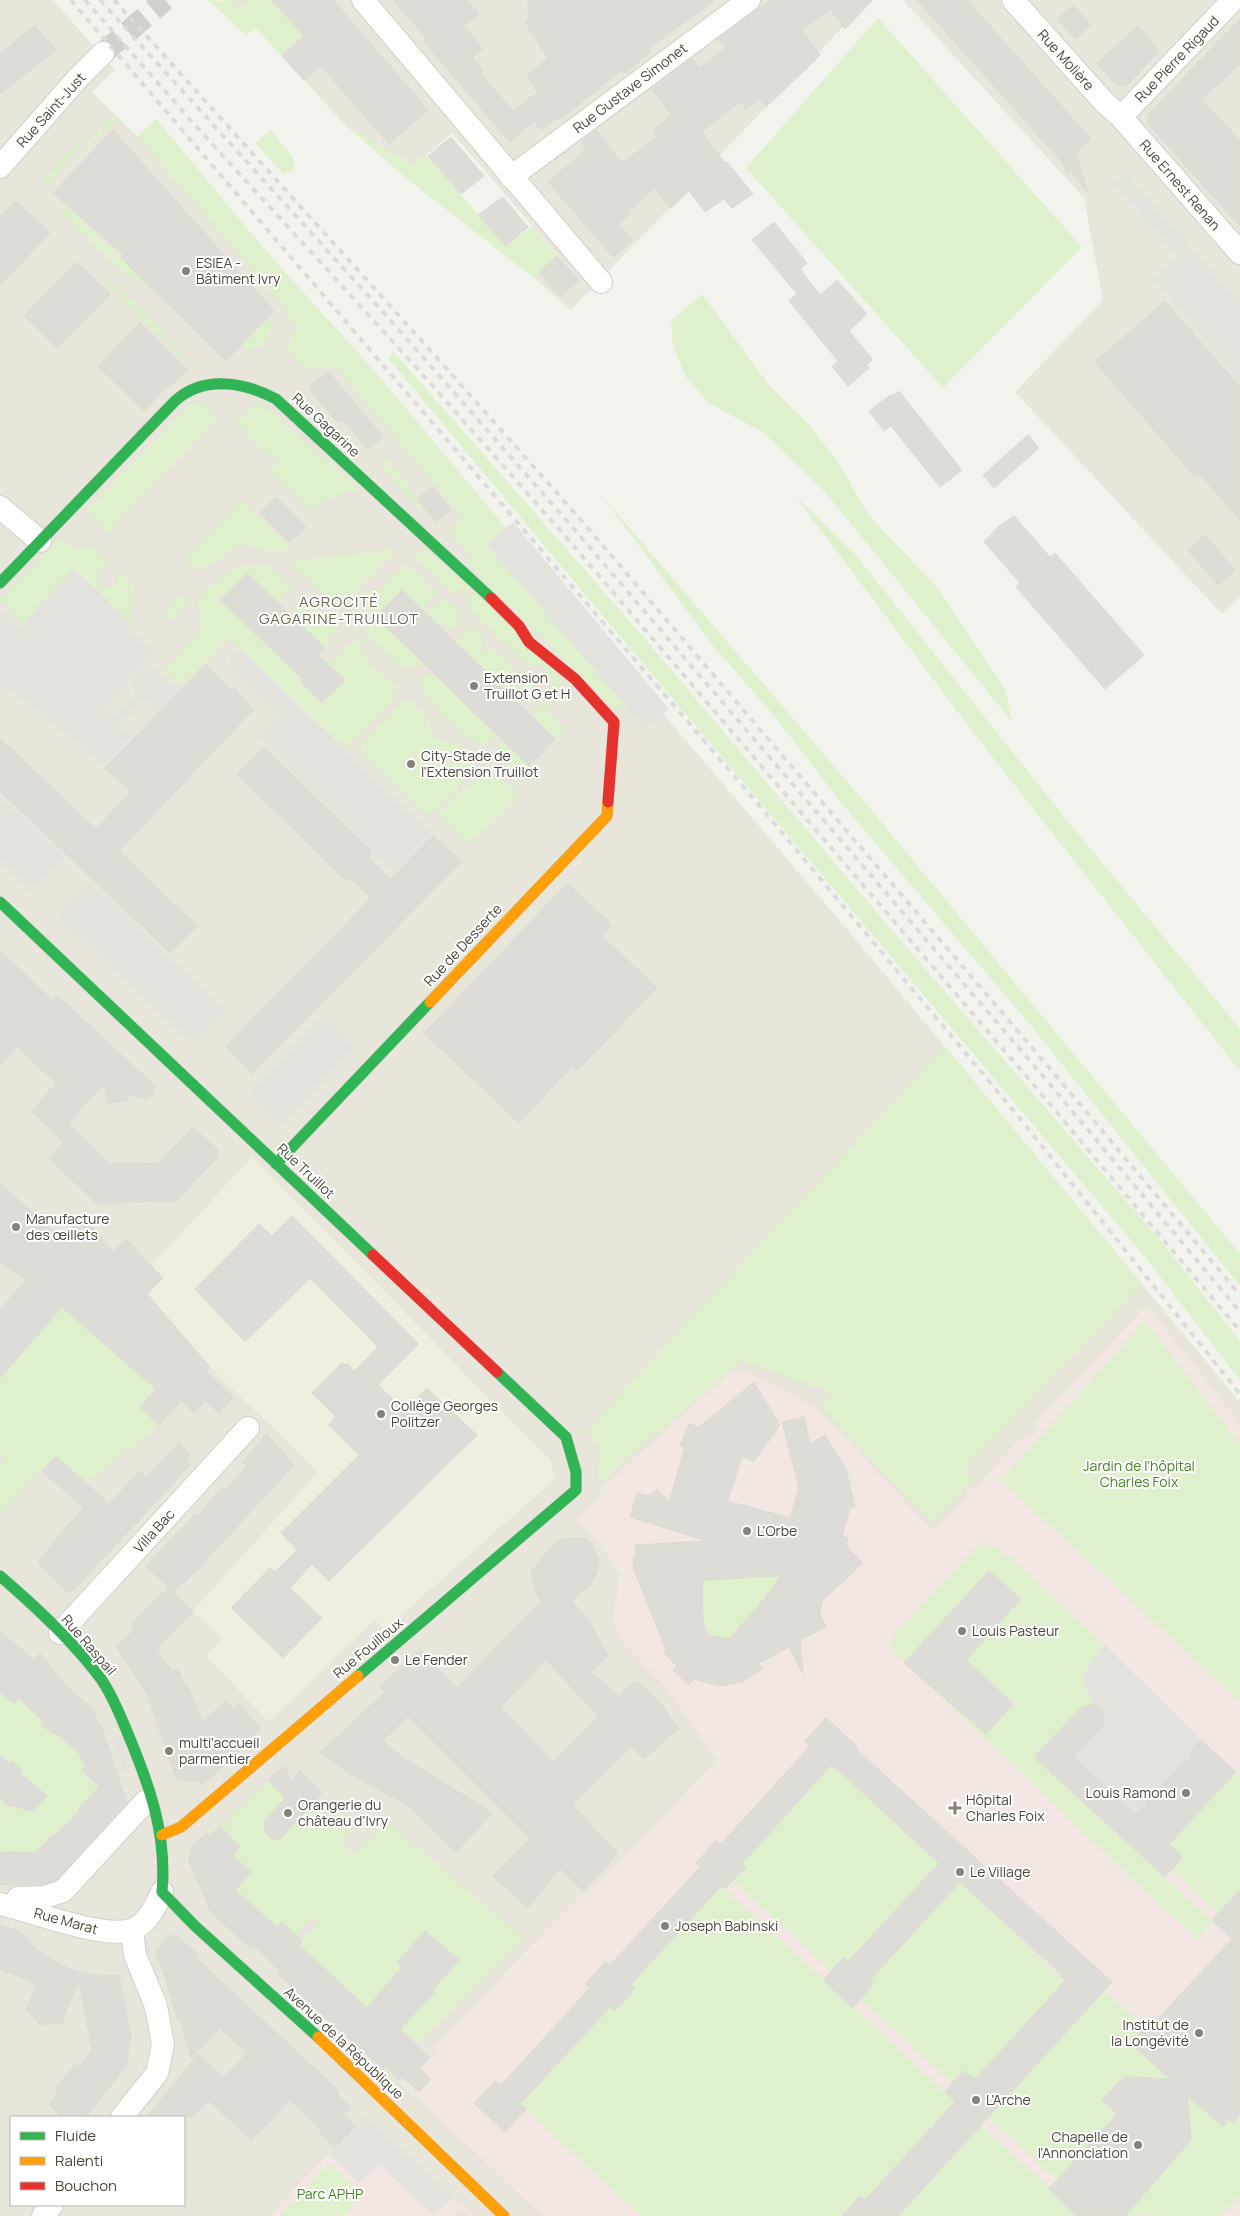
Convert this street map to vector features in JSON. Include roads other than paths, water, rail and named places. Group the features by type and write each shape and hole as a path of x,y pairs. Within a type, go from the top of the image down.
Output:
{"street":[{"path":"363,0 510,177 601,282"},
{"name":"Rue Gustave Simonet","path":"510,177 749,0"},
{"name":"Rue Molière","path":"1012,0 1105,103 1121,117"},
{"name":"Rue Pierre Rigaud","path":"1121,117 1233,0"},
{"name":"Rue Saint-Just","path":"0,167 78,78 103,53"},
{"name":"Rue Ernest Renan","path":"1121,117 1240,253"},
{"name":"Rue Gagarine","path":"0,583 169,407 185,393 213,385 249,387 276,399 459,570 469,576 519,626 522,635 550,661 560,665 576,680 614,722"},
{"path":"0,507 40,542"},
{"name":"Rue de Desserte","path":"276,1164 607,816 614,722"},
{"name":"Rue Truillot","path":"0,902 566,1437 576,1472"},
{"name":"Villa Bac","path":"60,1632 248,1428"},
{"name":"Rue Fouilloux","path":"162,1834 173,1832 181,1827 576,1490 576,1472"},
{"name":"Rue Raspail","path":"0,1576 60,1632 101,1679 113,1698 152,1795 162,1834 164,1876 162,1892"},
{"path":"8,1903 18,1898 45,1897 63,1891 145,1802"},
{"path":"123,2116 157,2073 163,2045 156,2006 135,1955 132,1930 155,1908 162,1892"},
{"name":"Avenue de la République","path":"162,1892 196,1926 342,2060 504,2216"},
{"name":"Rue Marat","path":"8,1903 97,1930 113,1933 132,1930"},
{"path":"43,2216 51,2206"}],"tunnel":[{"path":"103,53 165,0"}],"railway":[{"path":"71,0 759,805 1018,1116 1240,1394"},
{"path":"85,0 194,124 415,366 565,536 1038,1090 1240,1331"},
{"path":"100,0 392,322 574,529 1048,1082 1240,1312"},
{"path":"114,0 581,520 1058,1078 1240,1295"}],"place":[{"name":"ESIEA - Bâtiment Ivry","path":"186,271"},
{"name":"Extension Truillot G et H","path":"474,686"},
{"name":"City-Stade de l'Extension Truillot","path":"411,764"},
{"name":"Manufacture des œillets","path":"16,1227"},
{"name":"Collège Georges Politzer","path":"381,1414"},
{"name":"L'Orbe","path":"747,1531"},
{"name":"Louis Pasteur","path":"962,1631"},
{"name":"Le Fender","path":"395,1660"},
{"name":"multi'accueil parmentier","path":"169,1751"},
{"name":"Louis Ramond","path":"1186,1793"},
{"name":"Hôpital Charles Foix","path":"955,1808"},
{"name":"Orangerie du château d'Ivry","path":"288,1813"},
{"name":"Le Village","path":"960,1872"},
{"name":"Joseph Babinski","path":"665,1926"},
{"name":"Institut de la Longévité","path":"1199,2033"},
{"name":"L'Arche","path":"976,2100"},
{"name":"Chapelle de l'Annonciation","path":"1138,2145"}],"district":[{"name":"AGROCITÉ GAGARINE-TRUILLOT","path":"339,610"}],"park label":[{"name":"Jardin de l'hôpital Charles Foix","path":"1139,1474"},
{"name":"Parc APHP","path":"330,2194"}]}
